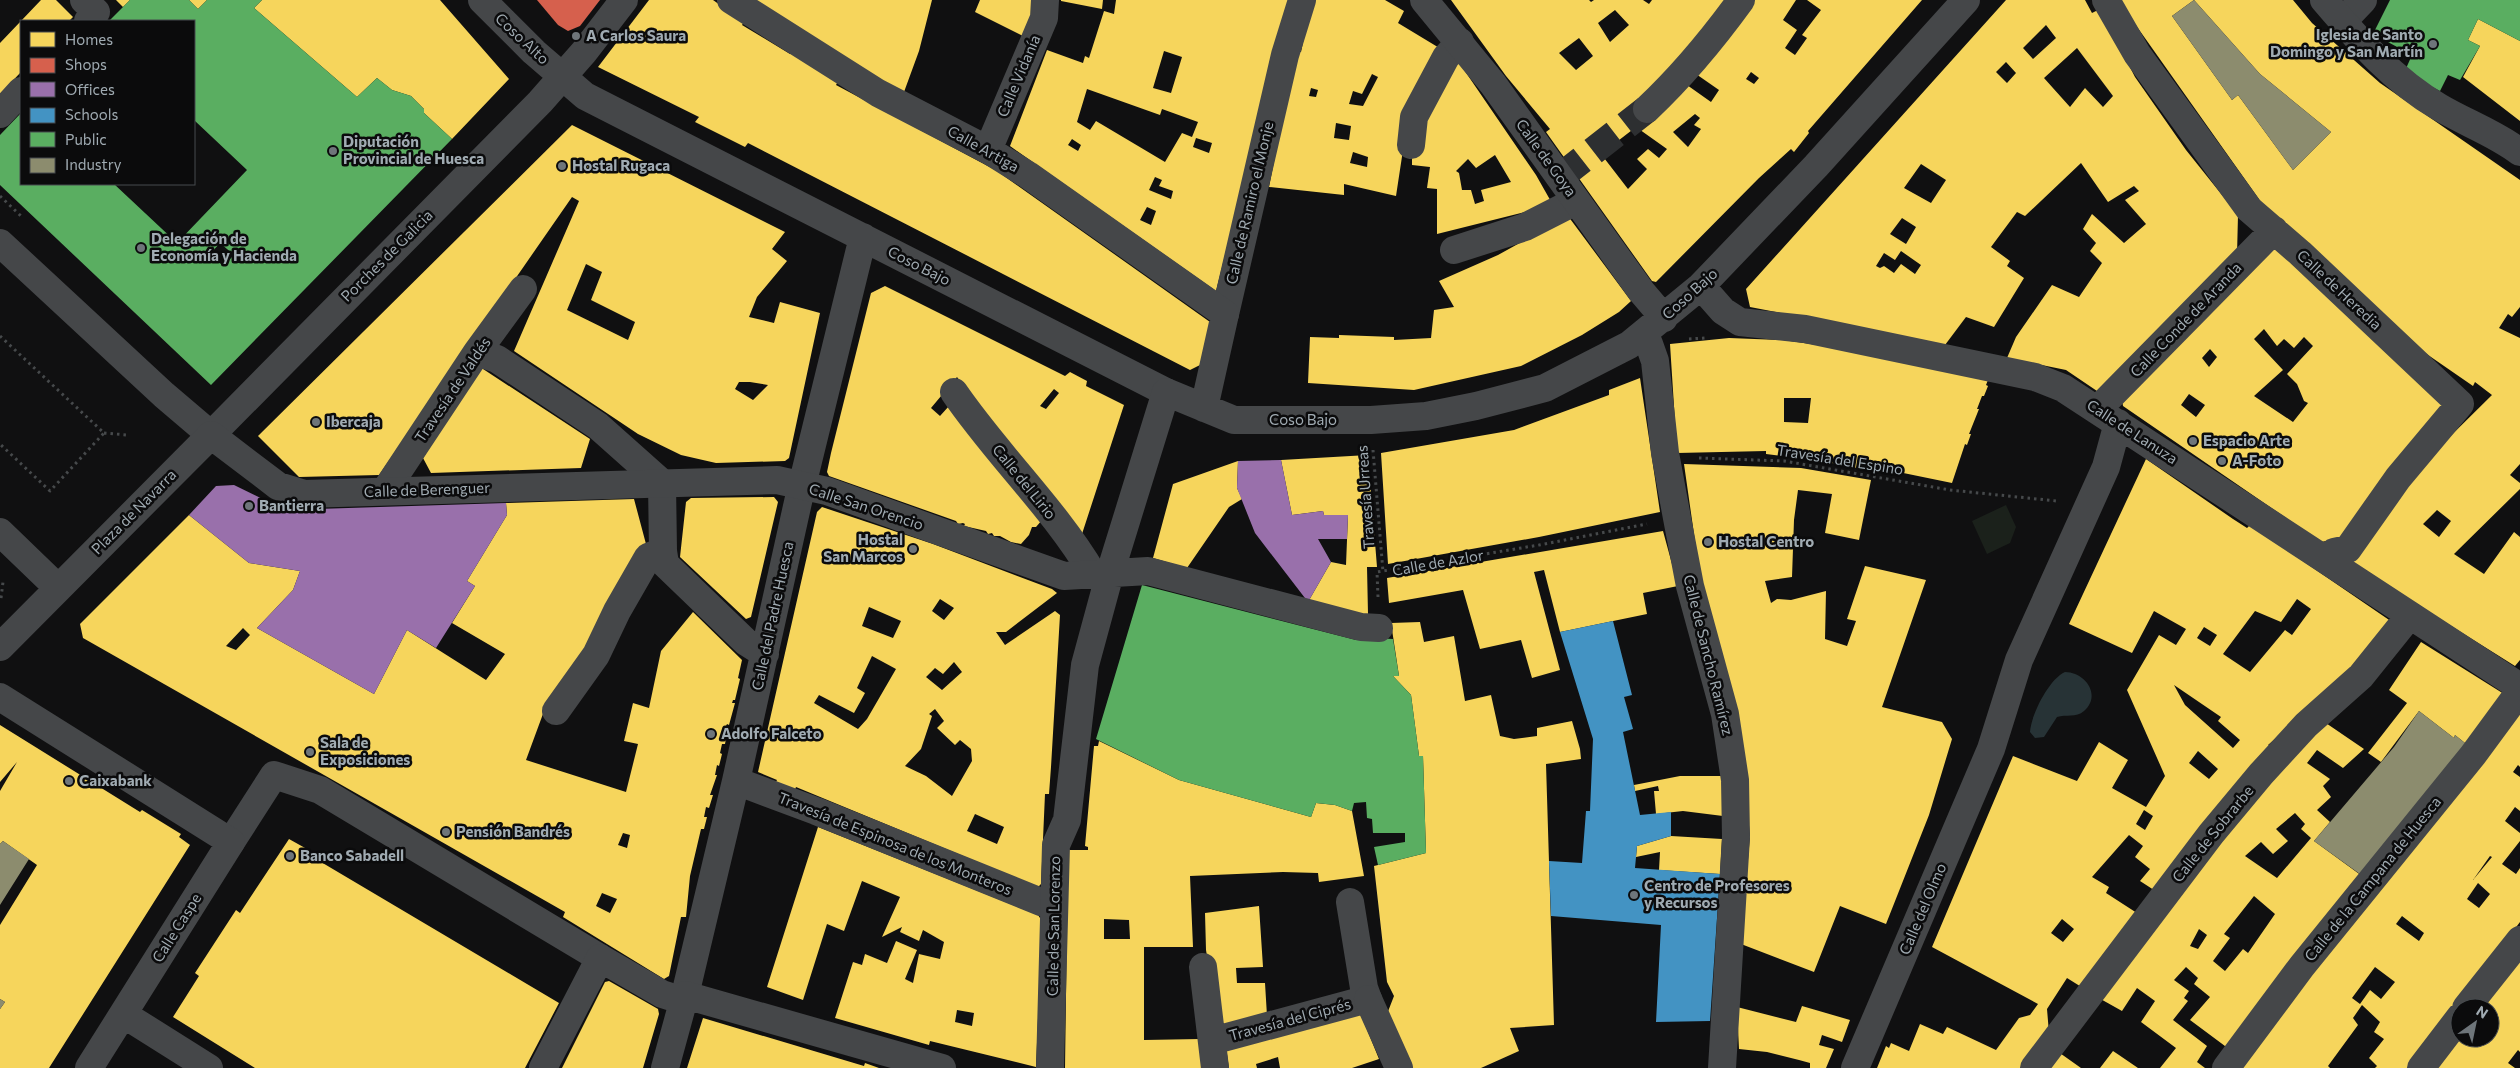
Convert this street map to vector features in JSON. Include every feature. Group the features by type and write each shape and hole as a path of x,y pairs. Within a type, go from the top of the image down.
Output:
{"street":[{"path":"84,0 96,12 89,20"},
{"name":"Coso Alto","path":"482,0 534,52 563,77"},
{"name":"Porches de Galicia","path":"211,435 563,77 624,0"},
{"name":"Calle Artiga","path":"731,0 878,93 988,150 1028,175 1225,314"},
{"name":"Calle Vidanía","path":"988,150 1044,18 1044,0"},
{"name":"Calle de Ramiro el Monje","path":"1204,408 1283,64 1302,0"},
{"name":"Calle de Goya","path":"1424,0 1460,42 1641,291 1664,318"},
{"path":"1647,109 1686,71 1713,38 1740,0"},
{"name":"Coso Bajo","path":"563,77 585,96 1166,392 1234,420 1371,420 1426,416 1545,388 1646,340 1664,318 1701,286 1816,166 1966,0"},
{"name":"Calle de Heredia","path":"2106,0 2137,54 2249,209 2274,230 2460,404 2398,478 2348,549 2334,552 2328,560"},
{"path":"2324,0 2395,77 2440,107 2504,140 2520,152"},
{"path":"2343,21 2363,0"},
{"path":"1411,145 1414,117 1446,57 1460,42"},
{"path":"0,114 20,93"},
{"path":"1454,250 1525,226 1576,200"},
{"name":"Calle Conde de Aranda","path":"2108,416 2274,230"},
{"name":"Calle del Padre Huesca","path":"665,1068 684,998 736,782 802,486 862,237"},
{"name":"Calle de Berenguer","path":"0,242 164,395 211,435 278,486 293,492 304,494 662,483"},
{"name":"Calle de Lanuza","path":"1701,286 1723,311 1740,322 1805,329 2034,377 2063,388 2520,687"},
{"name":"Travesía de Valdés","path":"384,491 478,352 524,289"},
{"name":"Calle de Sancho Ramírez","path":"1646,340 1655,361 1666,460 1690,586 1725,714 1735,780 1736,838 1722,1068"},
{"path":"478,352 497,359 598,426 662,483 663,551 665,564 746,642 765,654"},
{"name":"Calle del Lirio","path":"954,392 978,426 1101,574"},
{"name":"Calle de San Lorenzo","path":"1050,1068 1056,845 1067,820 1085,665 1101,574 1166,392"},
{"name":"Calle del Olmo","path":"1855,1068 1991,749 2019,660 2106,467 2108,416"},
{"name":"Plaza de Navarra","path":"0,647 211,435"},
{"name":"Calle San Orencio","path":"662,483 777,480 827,491 1064,576 1101,574"},
{"path":"0,532 58,588"},
{"path":"556,711 596,654 617,610 648,557 663,551"},
{"path":"1101,574 1148,571 1361,627 1379,628"},
{"name":"Calle de Sobrarbe","path":"2034,1068 2242,797 2306,725 2361,676 2410,615"},
{"name":"Calle de la Campana de Huesca","path":"2226,1068 2302,966 2473,755 2520,691"},
{"path":"0,697 231,842"},
{"name":"Calle Caspe","path":"89,1068 274,775 320,790 600,958"},
{"name":"Travesía de Espinosa de los Monteros","path":"736,782 816,811 1041,902 1054,903"},
{"path":"1350,902 1364,988 1399,1068"},
{"path":"2474,998 2520,940"},
{"path":"543,1068 600,958 662,994 758,1016 942,1068"},
{"path":"1203,967 1215,1068"},
{"name":"Travesía del Ciprés","path":"1212,1041 1368,998"},
{"path":"123,1014 209,1068"},
{"path":"2421,1068 2450,1029"}],"path":[{"path":"0,336 104,433 127,435"},
{"path":"1646,340 1710,337"},
{"name":"Travesía Urreas","path":"1371,420 1383,572"},
{"path":"0,444 50,491 104,433"},
{"name":"Travesía del Espino","path":"1666,460 1705,458 1784,461 1950,490 2057,501"},
{"path":"2053,510 2061,492"},
{"name":"Calle de Azlor","path":"1379,628 1377,572 1539,545 1677,518"},
{"path":"0,600 3,593 3,578"}],"shaded area":[{"path":"2006,505 2016,527 2010,543 1987,554 1972,521"},
{"path":"2065,672 2072,673 2085,680 2091,692 2089,705 2081,713 2057,717 2044,737 2035,738 2030,732 2037,707 2053,682"}],"building: Homes":[{"path":"41,0 56,0 73,17 70,20 22,20"},
{"path":"116,0 130,0 123,7"},
{"path":"189,0 207,0 198,9"},
{"path":"262,0 440,0 509,79 452,139 424,113 424,109 411,96 392,90 377,78 357,97 254,8"},
{"path":"649,0 713,0 744,22 742,25 790,54 791,52 839,79 836,85 997,171 1210,322 1200,365 1190,370 748,143 745,147 695,122 699,117 598,67"},
{"path":"752,0 932,0 919,51 904,92 882,81"},
{"path":"980,0 1033,0 1033,12 1023,36 975,12"},
{"path":"1061,0 1103,0 1102,9"},
{"path":"1116,0 1289,0 1216,291 1010,146 1047,50 1083,63 1085,56 1089,58 1104,11 1114,14","holes":["1164,51 1182,57 1171,93 1153,88","1087,89 1160,115 1162,109 1198,122 1192,137 1182,133 1165,162 1096,121 1090,130 1077,122","1196,138 1212,143 1209,153 1193,147","1072,139 1081,145 1078,151 1068,145","1155,177 1162,180 1159,186 1173,191 1171,199 1149,190","1147,207 1156,211 1151,225 1140,220"]},
{"path":"1312,0 1385,0 1404,11 1398,23 1441,49 1403,150 1396,196 1344,184 1344,195 1269,187 1296,51 1301,52","holes":["1372,74 1378,77 1363,106 1349,104 1353,91 1362,94","1311,88 1318,90 1316,97 1309,96","1336,123 1351,126 1349,140 1334,138","1353,152 1368,157 1367,167 1350,163"]},
{"path":"1451,0 1589,0 1591,2 1594,0 1643,0 1649,4 1652,0 1727,0 1687,85 1711,102 1719,90 1696,74 1754,0 1796,0 1783,20 1797,30 1785,48 1795,55 1807,38 1802,35 1821,10 1807,0 1922,0 1808,131 1809,133 1794,152 1791,149 1759,178 1656,282 1652,281 1546,132 1550,129 1506,76","holes":["1615,10 1629,25 1610,42 1598,23","1579,38 1593,56 1576,70 1559,53","1751,72 1759,78 1754,84 1746,79","1695,114 1700,118 1694,125 1701,129 1688,147 1673,132","1636,127 1667,149 1659,158 1648,149 1637,159 1647,169 1628,189 1601,154"]},
{"path":"2006,0 2085,0 2092,13 2100,9 2135,77 2186,150 2238,215 2237,255 2097,391 2066,370 2007,358 2016,337 2052,285 2079,297 2102,263 2090,251 2096,243 2083,229 2092,214 2124,243 2146,224 2125,200 2139,191 2134,186 2108,202 2081,163 2025,216 2017,212 1991,247 2010,261 2007,266 2024,278 1994,327 1966,317 1945,345 1750,307 1746,289","holes":["2046,25 2056,38 2033,59 2023,48","2077,48 2113,96 2103,107 2085,88 2070,107 2044,78","2006,62 2016,73 2007,83 1996,72","1921,164 1946,180 1931,203 1904,188","1902,218 1916,227 1906,244 1890,234","1901,251 1921,265 1915,274 1901,264 1894,273 1884,266 1880,268 1876,266 1884,253 1895,260"]},
{"path":"2118,0 2194,0 2293,0 2312,23 2380,83 2520,180 2520,307 2512,317 2508,314 2499,328 2520,338 2520,464 2510,475 2520,483 2520,489 2454,554 2484,574 2514,532 2520,537 2520,660 2515,666 2349,562 2403,483 2492,395 2475,382 2473,386 2402,337 2261,202","holes":["2194,0 2260,74 2331,132 2293,170 2238,95 2232,100 2172,16","2437,510 2451,521 2439,537 2423,524"]},
{"path":"2478,19 2520,41 2520,121 2463,77 2480,46 2468,40"},
{"path":"20,22 20,73 0,94 0,43"},
{"path":"1458,61 1536,175 1553,205 1437,234 1437,189 1427,188 1430,167 1412,165 1412,151 1421,121","holes":["1495,155 1511,182 1481,190 1484,201 1475,204 1471,190 1462,190 1459,173 1456,171 1468,159 1476,168"]},
{"path":"572,125 785,232 772,249 787,261 757,297 749,317 774,323 780,302 820,313 789,458 785,461 716,463 681,455 638,434 514,351 579,201 572,197 379,475 299,477 258,436","holes":["586,264 602,272 591,300 635,322 628,340 567,310","739,382 750,382 768,385 753,400 735,389"]},
{"path":"1568,216 1631,301 1619,312 1582,335 1521,366 1414,390 1308,383 1310,337 1339,338 1339,335 1394,337 1394,340 1431,338 1434,310 1454,307 1439,281 1498,255"},
{"path":"2271,247 2279,247 2444,404 2347,537 2321,542 2123,406 2122,400","holes":["2264,329 2277,346 2284,339 2294,348 2304,337 2313,346 2287,374 2297,384 2304,401 2308,403 2293,422 2254,396 2283,370 2254,339","2210,349 2217,357 2209,367 2202,358","2189,394 2205,405 2196,417 2181,405"]},
{"path":"885,286 1065,376 1070,372 1087,381 1086,386 1124,405 1082,534 1006,448 957,377 931,408 940,416 949,406 1042,520 1036,527 1032,527 1029,535 1021,544 1011,542 1000,536 994,536 992,533 988,534 986,531 964,526 965,524 963,523 958,524 956,521 829,476 827,472 831,453 871,293","holes":["1054,389 1059,393 1046,409 1040,406"]},
{"path":"1729,338 1783,340 1831,347 1988,380 1986,385 1988,386 1977,409 1979,409 1969,434 1971,434 1967,445 1965,444 1952,483 1879,468 1878,472 1821,461 1766,454 1766,451 1677,453 1670,344","holes":["1784,398 1811,398 1808,423 1784,422"]},
{"path":"480,367 590,439 581,468 431,473 423,458"},
{"path":"1640,378 1660,512 1539,537 1388,564 1381,453 1514,430 1609,395 1609,390"},
{"path":"1368,455 1377,567 1367,567 1368,614 1365,617 1308,602 1331,562 1346,565 1348,515 1324,515 1323,511 1292,515 1281,460"},
{"path":"2146,459 2247,528 2250,525 2395,624 2352,673 2268,745 2273,748 2157,892 2140,881 2150,869 2135,857 2143,846 2129,835 2092,877 2109,887 2106,893 2140,915 2083,988 2067,978 2047,1009 2049,1033 2022,1068 1877,1068 1886,1046 1889,1048 1891,1043 1909,1051 1920,1024 1943,1034 1947,1027 1996,1050 2019,1018 2030,1015 2038,1004 1932,947 2013,756 2077,781 2099,742 2128,760 2112,788 2146,807 2165,776 2127,690 2159,635 2176,645 2186,629 2154,611 2132,653 2069,624","holes":["2297,599 2311,609 2292,635 2285,630 2250,672 2223,654 2255,611 2281,622","2204,627 2217,635 2210,646 2197,638","2174,685 2221,717 2218,721 2240,740 2233,748 2185,705","2198,751 2218,769 2209,779 2189,763","2144,810 2153,816 2145,830 2136,824","2062,919 2074,929 2063,942 2051,933"]},
{"path":"1238,461 1237,488 1242,499 1229,507 1187,568 1153,558 1173,484"},
{"path":"1684,464 1801,468 1871,480 1859,540 1825,533 1832,494 1798,490 1794,520 1792,577 1765,581 1771,603 1777,599 1791,600 1826,591 1825,639 1847,646 1856,621 1847,619 1865,566 1926,580 1882,707 1942,722 1952,739 1929,815 1886,924 1840,906 1814,972 1741,944 1750,836 1745,783 1699,569"},
{"path":"774,497 778,502 751,617 746,619 680,557 686,502 691,498"},
{"path":"634,499 646,544 613,607 547,703 526,760 626,792 638,744 624,741 633,703 649,708 661,651 693,612 742,660 738,678 740,679 735,700 732,703 735,703 729,725 727,724 725,728 727,733 725,744 722,744 720,753 722,754 719,766 717,765 715,775 717,775 710,795 713,795 709,808 706,807 704,817 707,817 704,829 701,829 690,876 686,917 681,917 669,976 664,979 563,917 565,912 83,638 80,624 189,515 249,563 300,571 293,590 257,628 374,694 407,630 486,680 505,654 452,623 475,586 467,581 507,515 506,503","holes":["243,628 250,635 236,650 226,646","623,833 630,835 627,848 618,845","602,893 617,899 610,913 596,906"]},
{"path":"822,507 933,544 1052,589 1057,593 1006,632 996,632 1005,645 1055,611 1060,615 1049,794 1045,794 1041,884 1038,887 796,787 794,792 775,784 777,780 758,772 817,512","holes":["940,599 954,608 944,620 932,611","869,607 901,621 893,638 862,626","872,656 896,669 867,719 858,729 814,703 819,695 854,713 865,693 857,688","954,662 962,672 942,690 926,677 935,668 943,674","935,709 944,721 937,728 955,745 960,740 971,749 972,761 952,796 926,776 905,766 921,749 932,716 929,714","975,814 1004,827 997,844 967,831"]},
{"path":"1663,531 1678,586 1643,593 1647,614 1560,632 1544,570 1534,572 1560,670 1532,678 1521,640 1480,649 1463,590 1389,603 1387,578"},
{"path":"1420,622 1424,642 1454,636 1465,701 1491,695 1500,736 1514,739 1537,736 1537,728 1572,721 1580,749 1581,759 1546,764 1554,1025 1510,1028 1519,1051 1481,1068 1413,1068 1387,1014 1394,996 1387,982 1374,866 1426,853 1423,756 1419,756 1411,695 1393,676 1399,676 1391,623"},
{"path":"2421,642 2504,694 2470,747 2455,735 2454,738 2419,711 2381,762 2368,753 2407,703 2389,690"},
{"path":"2520,705 2520,767 2518,765 2513,772 2520,777 2520,811 2515,807 2505,821 2520,833 2520,841 2502,864 2516,874 2520,868 2520,922 2462,998 2450,998 2450,1014 2409,1068 2375,1068 2377,1066 2369,1058 2384,1039 2374,1032 2380,1022 2362,1005 2353,1018 2358,1025 2328,1066 2330,1068 2238,1068","holes":["2490,856 2492,857 2473,880","2478,883 2490,894 2479,908 2467,899","2402,916 2424,933 2419,941 2396,924","2375,967 2395,982 2381,999 2370,990 2360,1004 2352,998"]},
{"path":"2320,719 2364,749 2343,768 2317,750 2307,763 2330,779 2323,786 2331,797 2317,810 2330,822 2314,841 2362,876 2229,1049 2190,1020 2210,997 2194,984 2198,978 2186,967 2174,980 2189,991 2184,998 2188,1001 2173,1020 2207,1046 2197,1062 2205,1068 2160,1068 2176,1048 2141,1022 2155,1001 2137,988 2122,1011 2097,997","holes":["2295,813 2305,824 2301,829 2311,838 2277,878 2245,856 2261,842 2273,854 2288,841 2276,829","2254,896 2275,914 2248,953 2243,949 2225,971 2213,961 2230,938 2224,934","2199,929 2207,935 2198,949 2190,946"]},
{"path":"0,725 140,812 142,810 181,834 179,837 190,845 49,1068 0,1068 0,1009 5,1002 0,999 0,925 37,865 3,841 0,844 0,791 17,762 0,782"},
{"path":"1099,741 1179,780 1311,817 1316,803 1335,805 1352,811 1364,876 1319,882 1318,873 1283,872 1190,876 1193,947 1144,947 1144,1040 1200,1039 1202,1068 1065,1068 1068,850 1088,850 1088,847 1085,846 1094,746 1098,746","holes":["1104,919 1129,920 1130,939 1104,939"]},
{"path":"1680,776 1725,776 1723,816 1683,811 1656,814 1654,791 1659,791 1658,786 1635,791 1634,785"},
{"path":"818,827 1038,915 1042,921 1036,1067 930,1041 929,1045 835,1018 853,962 862,965 865,954 887,963 896,941 917,950 905,979 913,983 919,954 940,959 944,942 923,930 919,941 900,932 902,927 882,937 900,897 862,881 844,931 827,924 803,1000 767,987","holes":["957,1010 974,1013 972,1026 955,1022"]},
{"path":"1671,836 1722,839 1720,874 1659,870 1660,852 1636,857 1637,846"},
{"path":"289,839 323,858 321,862 559,1003 525,1068 255,1068 173,1017 199,976 195,973 236,910 240,913"},
{"path":"1259,906 1263,967 1236,968 1237,983 1265,983 1267,1016 1219,1028 1206,950 1205,913"},
{"path":"2520,952 2520,1052 2518,1050 2508,1063 2515,1068 2431,1068 2450,1048 2500,1048 2500,998 2486,998"},
{"path":"609,981 658,1009 659,1014 643,1068 562,1068 605,982"},
{"path":"1802,1006 1850,1020 1842,1042 1822,1035 1819,1045 1834,1049 1826,1068 1810,1068 1810,1063 1799,1060 1767,1052 1739,1049 1737,1007 1796,1022"},
{"path":"1359,1010 1379,1059 1352,1068 1280,1068 1278,1057 1256,1064 1257,1068 1229,1068 1226,1047"},
{"path":"703,1018 864,1066 865,1063 879,1068 687,1068"},
{"path":"2057,1051 2081,1068 2043,1068"},
{"path":"2113,1051 2119,1055 2138,1068 2100,1068"}],"building: Shops":[{"path":"537,0 600,0 580,26 568,31 558,25"}],"building: Offices":[{"path":"1281,460 1292,515 1323,511 1324,515 1348,515 1347,539 1318,539 1331,562 1308,602 1255,533 1237,488 1238,461"},
{"path":"234,485 285,510 506,503 507,515 467,581 475,586 436,648 407,630 374,694 257,628 293,590 300,571 249,563 189,515 216,486"}],"building: Schools":[{"name":"Centro de Profesores y Recursos","path":"1613,621 1632,695 1624,697 1633,729 1623,732 1640,815 1671,812 1671,836 1637,846 1635,868 1720,874 1710,1021 1656,1022 1661,925 1551,916 1549,861 1582,863 1586,811 1590,811 1593,739 1560,632"}],"building: Public":[{"name":"Diputación Provincial de Huesca","path":"130,0 189,0 198,9 207,0 262,0 254,8 357,97 377,78 392,90 411,96 424,109 424,113 452,139 211,385 0,185 0,135 20,114 20,185 115,185 177,243 247,170 195,121 195,20 110,20","holes":["220,243 234,255 223,266 210,254"]},
{"name":"Iglesia de Santo Domingo y San Martín","path":"2390,0 2520,0 2520,41 2478,19 2468,40 2480,46 2460,80 2448,75 2440,91 2404,73 2412,55 2373,34"},
{"path":"1142,585 1356,640 1357,637 1393,639 1399,676 1393,676 1411,695 1419,756 1423,756 1426,853 1378,865 1374,847 1405,842 1405,833 1373,833 1372,819 1367,818 1366,802 1354,803 1352,811 1335,805 1316,803 1311,817 1179,780 1096,739"}],"building: Industry":[{"path":"2194,0 2260,74 2331,132 2293,170 2238,95 2232,100 2172,16"},
{"path":"2419,711 2454,738 2455,735 2470,747 2364,877 2314,841 2394,747"},
{"path":"3,841 29,859 0,905 0,844"},
{"path":"0,999 5,1002 0,1009"}],"tunnel":[{"path":"1560,177 1647,109"}],"place":[{"name":"A Carlos Saura","path":"576,36"},
{"name":"Iglesia de Santo Domingo y San Martín","path":"2433,44"},
{"name":"Diputación Provincial de Huesca","path":"333,151"},
{"name":"Hostal Rugaca","path":"562,166"},
{"name":"Delegación de Economía y Hacienda","path":"141,248"},
{"name":"Ibercaja","path":"316,422"},
{"name":"Espacio Arte","path":"2193,441"},
{"name":"A-Foto","path":"2222,461"},
{"name":"Bantierra","path":"249,506"},
{"name":"Hostal Centro","path":"1708,542"},
{"name":"Hostal San Marcos","path":"913,549"},
{"name":"Adolfo Falceto","path":"711,734"},
{"name":"Sala de Exposiciones","path":"310,752"},
{"name":"Caixabank","path":"69,781"},
{"name":"Pensión Bandrés","path":"446,832"},
{"name":"Banco Sabadell","path":"290,856"},
{"name":"Centro de Profesores y Recursos","path":"1634,895"}]}
